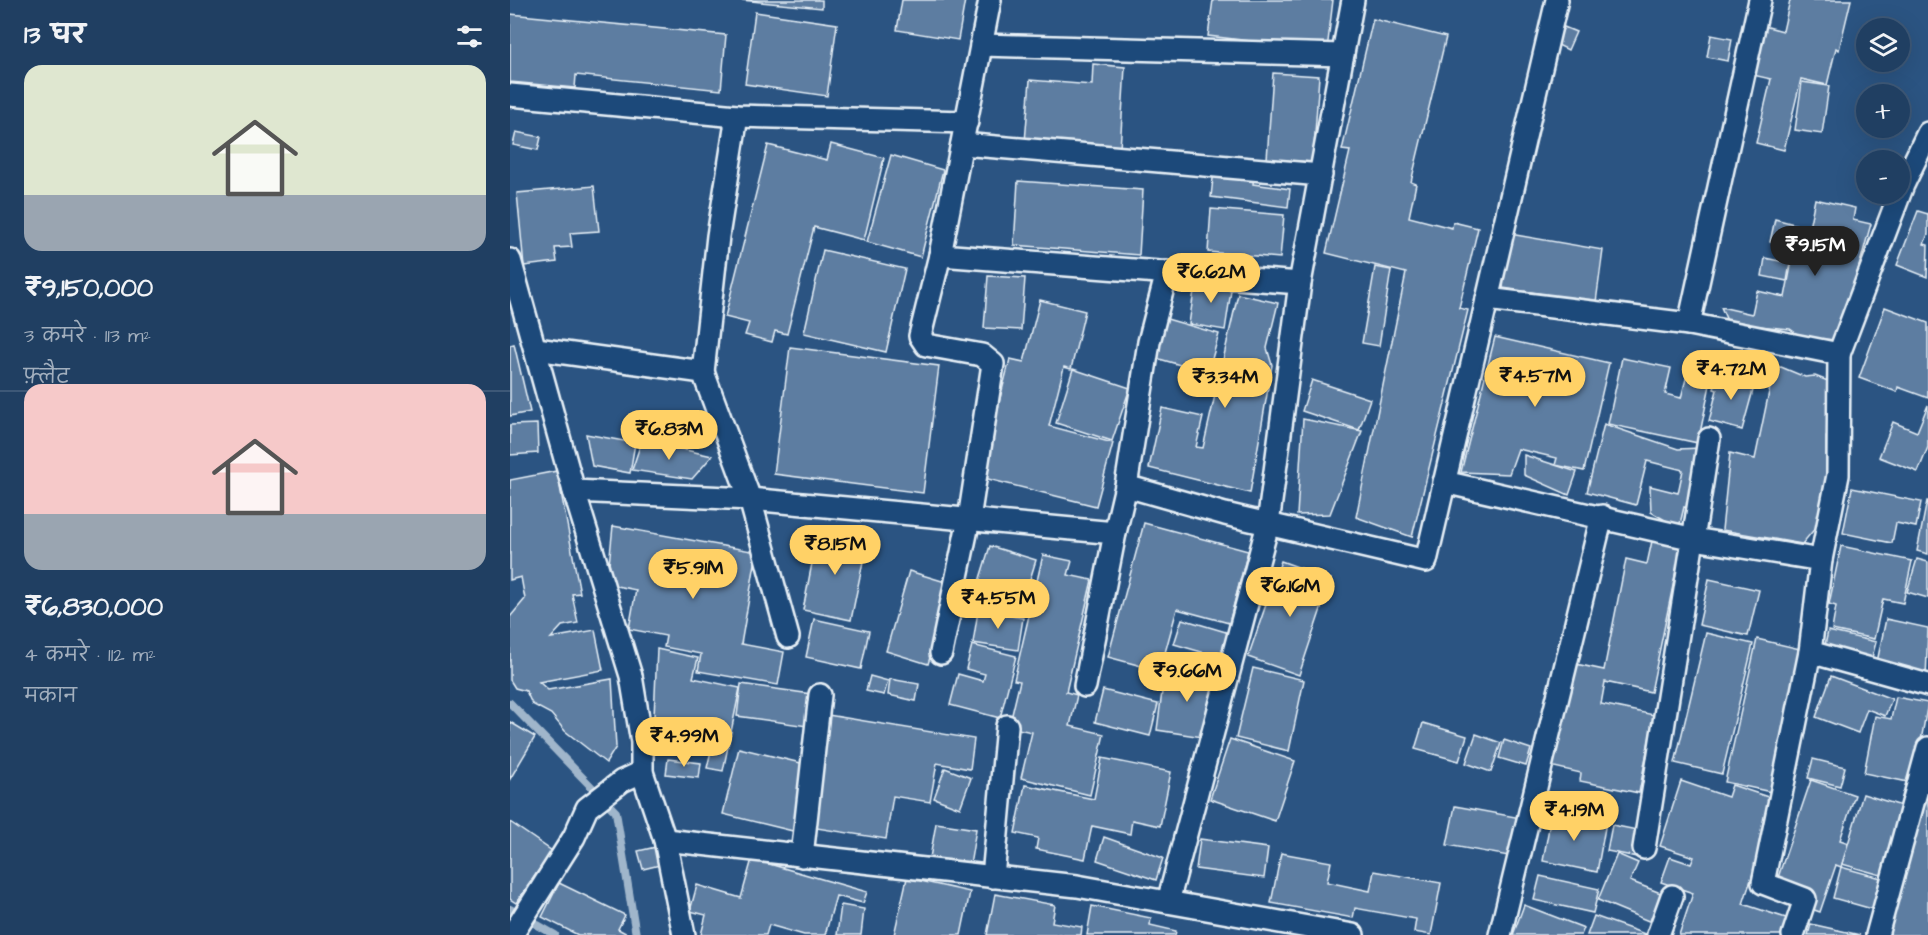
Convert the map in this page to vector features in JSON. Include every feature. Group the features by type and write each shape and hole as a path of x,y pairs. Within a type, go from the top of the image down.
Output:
{"street":[{"path":"941,654 969,519 993,364 982,355 926,345 921,342 920,336 940,255 990,0"},
{"path":"1168,903 1268,524 1300,283 1353,0"},
{"path":"1126,486 1268,524 1426,561 1557,0"},
{"path":"1689,324 1760,0"},
{"path":"981,45 1343,55"},
{"path":"510,95 737,116 967,123"},
{"path":"737,116 718,237 703,372 750,499 788,637"},
{"path":"1793,935 1805,899 1763,884 1810,652 1821,560 1838,475 1839,354 1903,185 1928,133"},
{"path":"962,144 1321,175"},
{"path":"940,255 1300,283"},
{"path":"510,260 515,305 536,349 574,490 631,676 642,742 642,771 664,840 684,935"},
{"path":"1086,686 1126,486 1149,342 1167,272"},
{"path":"1487,299 1689,324 1839,354"},
{"path":"536,349 703,372"},
{"path":"1644,848 1709,439"},
{"path":"1444,482 1602,516 1694,539 1821,560"},
{"path":"574,490 750,499 1115,533"},
{"path":"1500,935 1602,516"},
{"path":"1810,652 1928,685"},
{"path":"802,856 820,695"},
{"path":"993,877 1007,726"},
{"path":"1877,935 1928,748"},
{"path":"514,931 574,837 587,808 622,781 642,771"},
{"path":"664,840 1077,886 1345,934"},
{"path":"1658,935 1672,896"}],"building":[{"path":"741,0 822,0 822,8"},
{"path":"902,0 965,0 958,40 897,30"},
{"path":"1213,0 1333,0 1327,50 1208,36"},
{"path":"1790,0 1851,0 1839,50 1836,48 1827,85 1801,79 1784,150 1756,143 1771,79 1753,75 1764,26 1783,31"},
{"path":"755,12 837,24 827,96 745,84"},
{"path":"510,14 726,35 721,90 576,75 575,88 510,82"},
{"path":"1373,19 1446,37 1411,182 1416,184 1409,217 1452,228 1453,222 1478,228 1459,308 1468,310 1412,537 1356,517 1406,273 1326,253 1350,151 1342,150"},
{"path":"1564,27 1576,32 1568,50 1556,44"},
{"path":"1711,35 1732,39 1728,61 1707,57"},
{"path":"1093,64 1125,67 1120,149 1025,142 1030,80 1092,85"},
{"path":"1273,73 1319,76 1313,162 1267,159"},
{"path":"1802,82 1829,86 1822,134 1795,130"},
{"path":"516,132 541,137 538,150 513,145"},
{"path":"831,144 884,158 864,240 814,227 787,334 775,331 772,342 745,335 749,323 725,317 768,145 827,160"},
{"path":"891,155 943,170 921,257 867,242"},
{"path":"1214,169 1254,174 1253,184 1290,189 1288,207 1211,197"},
{"path":"1018,181 1143,190 1139,255 1014,245"},
{"path":"594,186 599,231 570,233 572,247 555,248 557,262 524,266 517,193"},
{"path":"1815,199 1855,208 1853,220 1871,224 1838,340 1803,338 1790,329 1728,323 1721,307 1752,314 1757,291 1785,297 1799,225 1809,228"},
{"path":"1211,209 1284,215 1280,258 1208,252"},
{"path":"1918,211 1928,214 1928,234 1924,244 1928,245 1927,277 1897,265"},
{"path":"1775,219 1798,225 1793,247 1770,242"},
{"path":"1510,234 1603,250 1596,302 1503,288"},
{"path":"823,250 905,269 886,352 804,333"},
{"path":"1765,258 1790,263 1787,281 1762,276"},
{"path":"1375,267 1391,270 1379,346 1362,343"},
{"path":"988,276 1025,278 1021,330 984,328"},
{"path":"1196,278 1232,284 1225,330 1189,324"},
{"path":"1238,294 1278,303 1267,348 1272,365 1250,493 1149,468 1162,408 1203,417 1196,447 1203,448"},
{"path":"1040,300 1085,311 1071,369 1064,367 1049,426 1113,443 1096,506 980,477 1010,359 1024,362"},
{"path":"1885,307 1928,323 1928,398 1898,387 1897,392 1859,378"},
{"path":"1167,319 1219,334 1208,373 1156,358"},
{"path":"1495,337 1609,363 1584,471 1555,465 1557,458 1518,449 1509,474 1461,472"},
{"path":"514,344 530,412 510,416 510,345"},
{"path":"790,347 939,366 923,493 774,474"},
{"path":"1622,358 1671,368 1665,394 1681,398 1687,375 1711,380 1698,443 1608,424"},
{"path":"1781,367 1805,377 1815,376 1828,381 1835,424 1826,437 1826,489 1817,526 1802,544 1722,530 1730,453 1755,459 1774,368"},
{"path":"1073,369 1130,388 1112,441 1056,423"},
{"path":"1718,373 1755,383 1742,430 1709,421 1717,390 1714,389"},
{"path":"1312,380 1370,399 1359,430 1302,411"},
{"path":"1928,405 1928,447 1918,472 1879,457 1893,422 1917,432"},
{"path":"1303,419 1362,431 1330,514 1297,515"},
{"path":"537,424 538,453 510,455 510,425"},
{"path":"1604,424 1678,449 1701,448 1695,510 1684,507 1679,528 1651,512 1650,486 1678,493 1683,470 1647,461 1636,505 1587,492"},
{"path":"586,434 635,443 630,473 592,466"},
{"path":"642,440 712,456 692,479 632,470"},
{"path":"1524,455 1577,472 1569,495 1524,475"},
{"path":"557,471 580,593 572,594 578,623 562,626 551,638 595,630 603,670 539,682 548,690 612,679 616,747 606,763 565,731 551,714 532,704 526,691 515,688 510,680 510,617 525,599 521,577 510,580 510,480"},
{"path":"1852,488 1921,502 1916,527 1896,523 1892,543 1843,533"},
{"path":"1928,501 1928,554 1917,551"},
{"path":"1144,523 1248,551 1229,623 1177,609 1160,671 1108,657"},
{"path":"613,526 757,552 741,644 784,652 778,685 698,671 701,654 664,647 666,636 629,629 636,590 607,584"},
{"path":"818,532 867,542 851,620 803,610"},
{"path":"1652,541 1681,547 1651,692 1605,682 1601,704 1654,715 1639,793 1580,781 1581,773 1550,766 1571,663 1604,670 1626,559 1647,564"},
{"path":"990,546 1036,560 1019,615 973,601"},
{"path":"1841,546 1912,561 1903,603 1883,599 1874,639 1832,630 1836,606 1829,604"},
{"path":"1043,555 1072,561 1068,575 1092,580 1066,692 1077,695 1070,726 1104,734 1090,795 1021,778 1032,732 1009,727 1020,681 1014,680"},
{"path":"1917,559 1928,562 1928,598 1907,592"},
{"path":"1281,561 1331,579 1299,675 1248,657"},
{"path":"909,571 952,584 928,664 886,651"},
{"path":"1709,579 1759,590 1748,636 1699,625"},
{"path":"978,611 1023,618 1018,650 973,643"},
{"path":"814,619 869,631 861,669 806,657"},
{"path":"1182,619 1236,635 1229,660 1174,644"},
{"path":"1886,619 1928,628 1926,678 1876,667"},
{"path":"1828,631 1876,642 1870,665 1823,655"},
{"path":"1706,633 1753,644 1722,774 1675,763"},
{"path":"1757,639 1800,649 1789,697 1803,701 1785,795 1725,782"},
{"path":"972,645 1016,656 1000,718 950,705 958,674 983,681 985,674 966,669"},
{"path":"657,649 698,658 693,678 740,688 723,771 707,768 711,751 653,740"},
{"path":"1253,668 1304,680 1289,751 1236,738"},
{"path":"1165,669 1218,676 1209,738 1157,730"},
{"path":"870,676 888,681 884,695 866,691"},
{"path":"1831,676 1892,699 1885,716 1867,709 1858,733 1816,717"},
{"path":"890,679 919,684 916,701 888,695"},
{"path":"741,684 818,695 814,727 737,716"},
{"path":"1103,690 1158,704 1150,736 1095,722"},
{"path":"1896,697 1928,703 1913,783 1864,773 1875,716 1891,719"},
{"path":"828,715 974,739 970,769 937,763 930,802 893,796 886,839 810,827"},
{"path":"510,722 535,737 510,779"},
{"path":"1423,723 1467,736 1459,761 1415,749"},
{"path":"1476,734 1501,743 1491,772 1466,763"},
{"path":"1230,739 1295,761 1275,821 1210,799"},
{"path":"1504,740 1531,749 1526,766 1499,758"},
{"path":"739,748 809,765 793,831 723,814"},
{"path":"1102,758 1171,772 1160,826 1132,820 1130,834 1092,826 1085,859 1036,849 1038,838 1015,833 1025,785 1094,799"},
{"path":"668,759 701,763 699,778 666,774"},
{"path":"1813,759 1845,767 1840,786 1808,778"},
{"path":"945,768 971,778 960,808 934,798"},
{"path":"1811,780 1855,795 1840,840 1849,843 1841,867 1836,865 1820,912 1772,895"},
{"path":"1681,781 1728,797 1732,785 1777,800 1743,904 1789,919 1784,935 1679,935 1693,893 1661,882 1670,857 1691,864 1694,857 1660,846"},
{"path":"1863,794 1908,808 1888,877 1842,864"},
{"path":"1928,794 1928,935 1885,935"},
{"path":"1455,806 1521,818 1514,857 1447,845"},
{"path":"1552,811 1606,822 1597,872 1543,861"},
{"path":"510,822 552,851 516,903 510,899"},
{"path":"936,823 976,829 970,865 930,858"},
{"path":"1612,825 1642,831 1637,857 1607,851"},
{"path":"1104,837 1163,858 1156,880 1097,860"},
{"path":"1200,839 1268,848 1264,878 1196,869"},
{"path":"656,847 660,865 643,869 638,851"},
{"path":"1281,853 1331,862 1327,882 1370,891 1374,871 1441,883 1431,935 1414,932 1416,919 1355,908 1353,918 1271,903"},
{"path":"1617,854 1638,863 1630,881 1663,894 1651,922 1598,900"},
{"path":"752,859 867,892 863,903 836,896 825,935 804,935 769,925 766,935 701,935 706,915 690,911 697,885 741,898"},
{"path":"1841,867 1892,881 1883,912 1833,898"},
{"path":"1540,876 1599,889 1593,913 1534,900"},
{"path":"907,878 970,892 961,935 894,935"},
{"path":"559,883 625,915 618,929 629,935 578,935 542,917"},
{"path":"995,894 1055,905 1052,922 1082,927 1081,935 987,935"},
{"path":"841,905 864,909 861,935 837,935"},
{"path":"1524,905 1584,928 1581,935 1513,935"},
{"path":"1092,906 1151,918 1150,925 1176,931 1175,935 1087,935"},
{"path":"1594,916 1645,934 1645,935 1587,935"},
{"path":"1811,924 1860,935 1808,935"}],"waterway":[{"path":"510,703 616,812 636,935"},
{"path":"510,909 555,935"}]}
